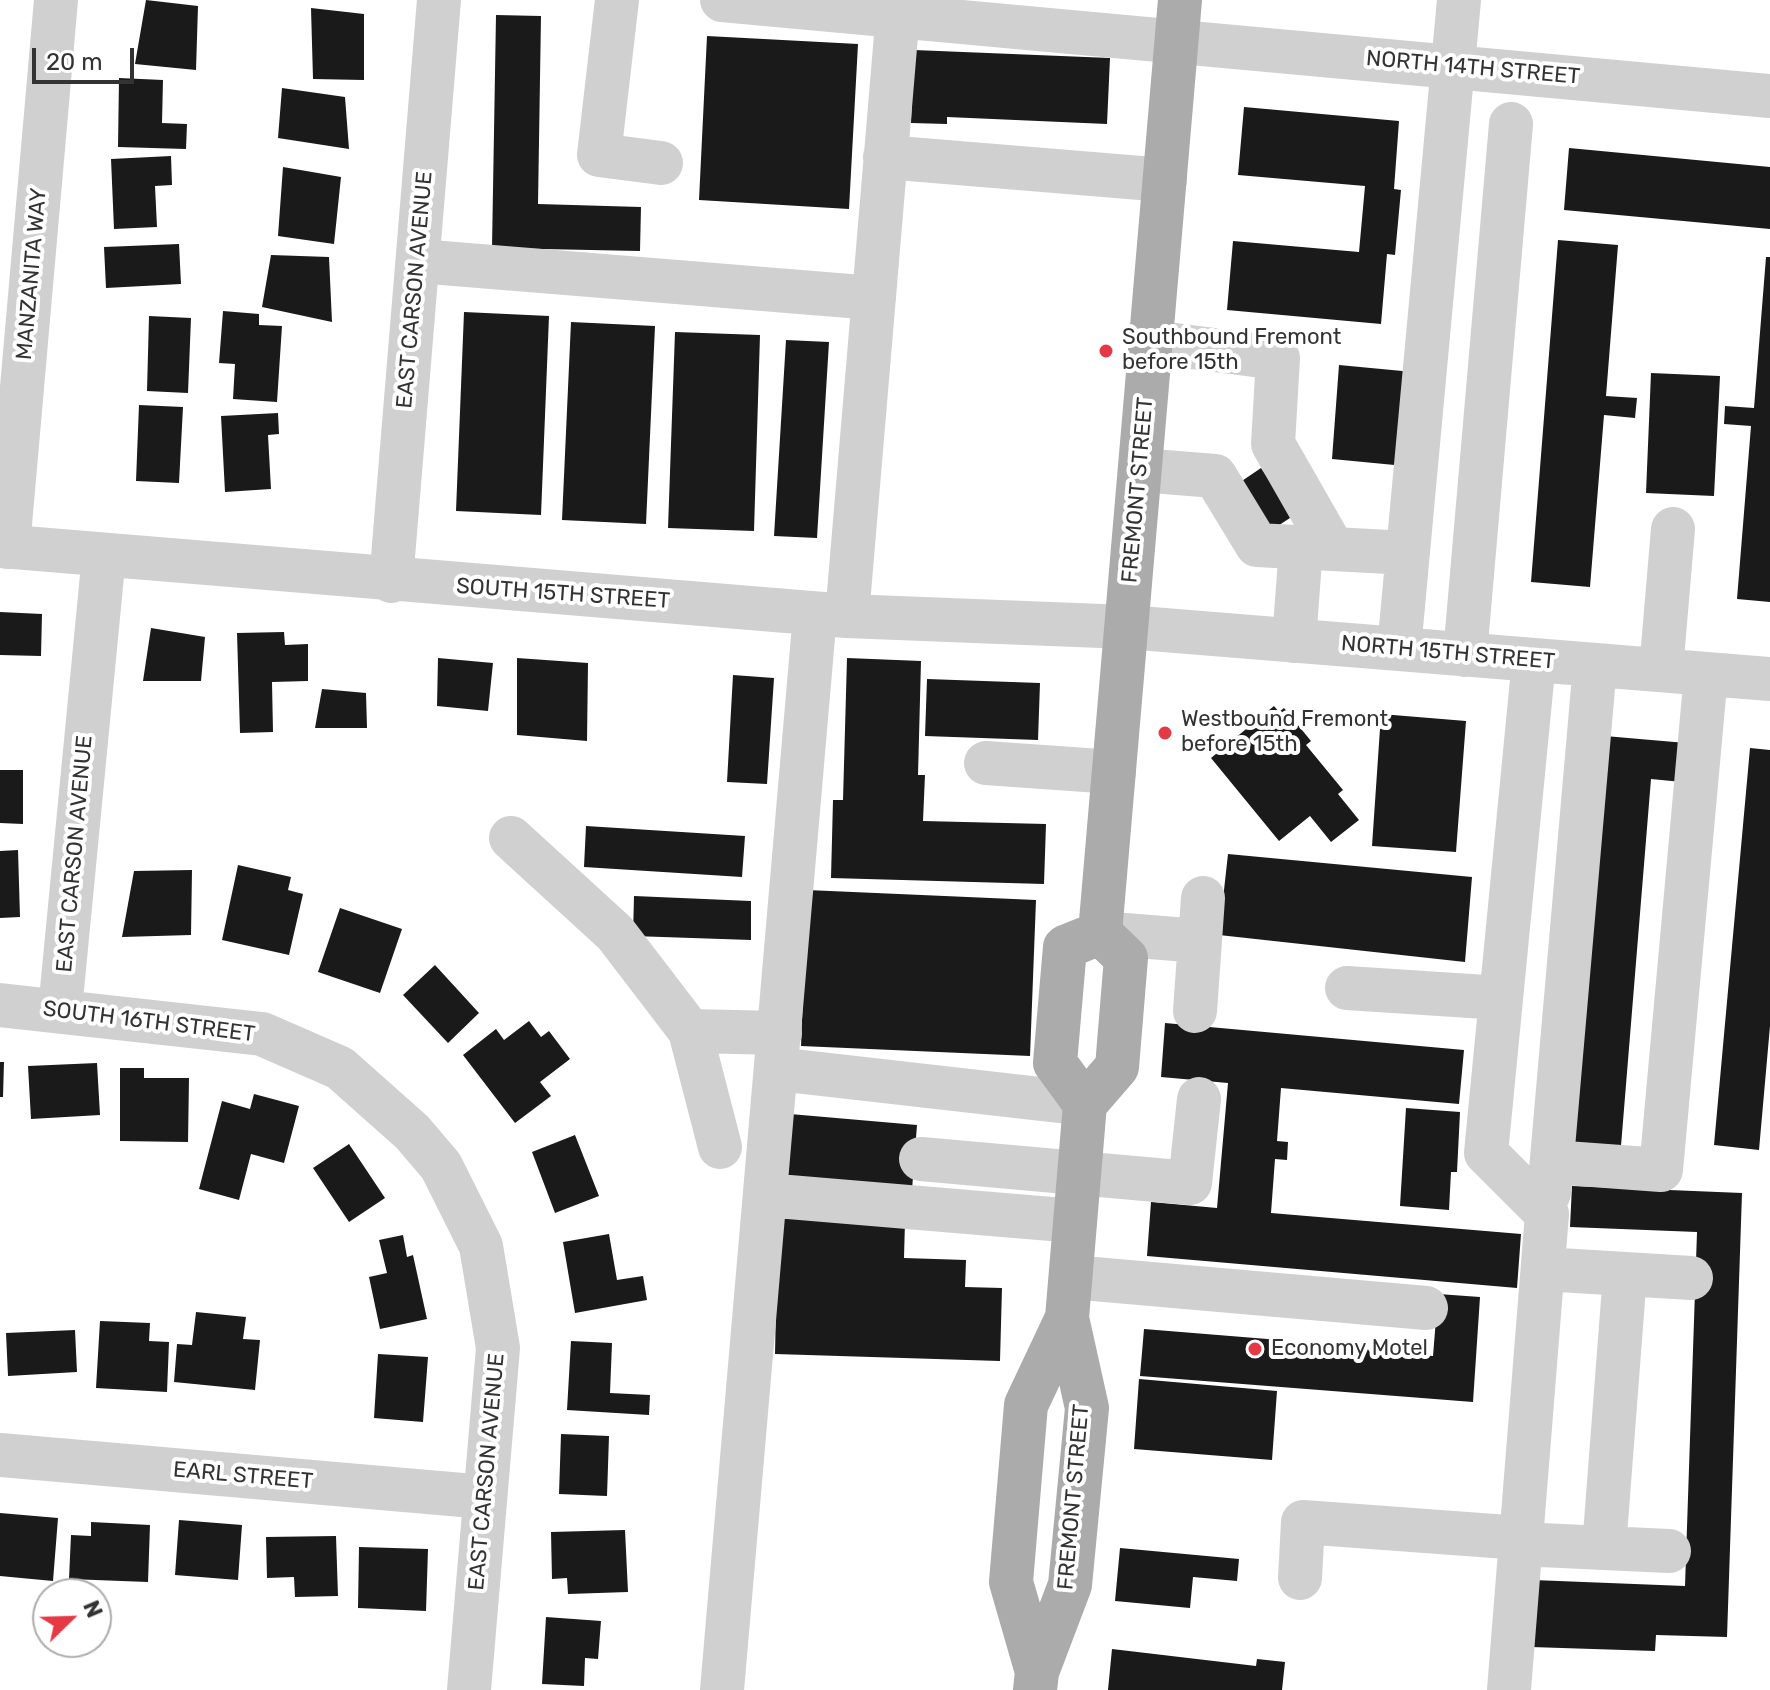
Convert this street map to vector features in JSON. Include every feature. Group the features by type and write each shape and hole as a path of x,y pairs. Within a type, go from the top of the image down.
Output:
{"main road":[{"name":"FREMONT STREET","path":"1100,933 1178,21"},
{"path":"1100,933 1126,958 1117,1067 1085,1104 1055,1063 1065,947 1100,933"},
{"name":"FREMONT STREET","path":"1036,1681 1070,1585 1087,1408 1069,1298 1085,1104"},
{"name":"FREMONT STREET","path":"1036,1681 1011,1582 1012,1567 1026,1405 1069,1298"}],"street":[{"name":"MANZANITA WAY","path":"4,547 56,0"},
{"name":"EAST CARSON AVENUE","path":"391,581 439,0"},
{"path":"617,0 599,155 661,163"},
{"name":"NORTH 14TH STREET","path":"722,0 1178,21 1453,66 1770,96"},
{"path":"1399,649 1459,0"},
{"path":"722,1690 779,1051 831,615 874,298 898,8"},
{"path":"1465,655 1511,124"},
{"path":"885,157 1165,180"},
{"path":"418,261 874,298"},
{"path":"1151,342 1278,358 1273,444 1317,548 1294,641"},
{"path":"1140,470 1215,476 1273,444"},
{"path":"1215,476 1257,545 1408,553"},
{"path":"1661,670 1673,529"},
{"name":"SOUTH 15TH STREET","path":"4,547 831,615 1127,627"},
{"name":"EAST CARSON AVENUE","path":"60,1010 104,555"},
{"name":"NORTH 15TH STREET","path":"1127,627 1770,679"},
{"path":"1534,660 1486,1153 1547,1214"},
{"path":"1509,1690 1595,665"},
{"path":"1552,1162 1661,1170 1706,674"},
{"path":"986,763 1114,772"},
{"path":"511,838 615,933 690,1031 720,1147"},
{"path":"1195,1011 1203,898"},
{"path":"1100,933 1200,941"},
{"path":"1347,988 1501,998"},
{"name":"SOUTH 16TH STREET","path":"0,1005 262,1034 340,1068 412,1132"},
{"path":"690,1031 779,1051 1085,1104"},
{"path":"921,1159 1190,1183 1199,1099"},
{"name":"EAST CARSON AVENUE","path":"412,1132 441,1166 481,1246 498,1348 469,1690"},
{"path":"765,1195 1075,1221"},
{"path":"1543,1269 1691,1278"},
{"path":"1604,1548 1625,1274"},
{"path":"1069,1298 1426,1308"},
{"name":"EARL STREET","path":"0,1455 485,1497"},
{"path":"1300,1578 1303,1522 1669,1551"}],"building":[{"path":"146,0 198,6 196,70 135,64"},
{"path":"311,8 364,14 364,80 313,79"},
{"path":"496,15 541,16 538,204 641,207 640,251 492,248"},
{"path":"707,36 858,44 849,209 699,200"},
{"path":"914,50 1110,58 1107,124 947,117 947,124 911,123"},
{"path":"119,78 163,80 162,123 187,124 186,149 118,147"},
{"path":"282,88 345,97 349,149 278,138"},
{"path":"1244,107 1399,121 1394,189 1401,190 1395,255 1387,254 1381,324 1227,310 1233,241 1359,252 1365,186 1238,175"},
{"path":"1569,148 1770,167 1770,229 1564,210"},
{"path":"171,156 172,185 155,186 157,227 114,229 111,159"},
{"path":"283,167 341,177 334,244 278,236"},
{"path":"1558,240 1618,245 1606,396 1637,398 1635,418 1604,415 1590,587 1531,582"},
{"path":"179,244 181,284 106,288 104,247"},
{"path":"271,255 329,257 332,322 262,307"},
{"path":"1766,257 1770,257 1770,602 1737,599 1751,426 1724,424 1725,406 1754,408"},
{"path":"223,311 259,314 259,325 282,326 277,402 233,399 235,364 219,363"},
{"path":"464,312 549,316 541,515 456,511"},
{"path":"149,316 191,318 188,393 147,391"},
{"path":"571,322 655,326 646,524 562,520"},
{"path":"675,332 760,335 754,531 668,528"},
{"path":"786,340 829,342 817,538 774,536"},
{"path":"1339,365 1413,372 1405,466 1332,459"},
{"path":"1651,373 1720,376 1714,496 1646,493"},
{"path":"139,405 183,407 179,483 136,481"},
{"path":"278,413 279,434 268,435 271,489 225,492 221,416"},
{"path":"1261,468 1293,516 1261,537 1230,489"},
{"path":"0,612 42,614 41,656 0,655"},
{"path":"151,628 205,637 201,681 143,681"},
{"path":"284,632 285,645 308,644 308,681 272,682 273,732 240,733 237,633"},
{"path":"438,658 493,663 488,711 437,706"},
{"path":"517,658 588,663 587,741 517,735"},
{"path":"847,658 921,661 918,775 925,775 923,821 1046,824 1044,884 831,878 833,800 843,800"},
{"path":"733,675 774,678 767,784 727,782"},
{"path":"927,679 1040,683 1038,740 925,736"},
{"path":"322,689 366,693 367,728 315,728"},
{"path":"1274,706 1279,712 1284,708 1311,741 1306,745 1343,790 1338,794 1359,820 1331,842 1310,816 1279,841 1211,758"},
{"path":"1381,714 1466,721 1456,852 1372,846"},
{"path":"1605,736 1686,743 1682,782 1651,779 1620,1158 1572,1154"},
{"path":"1750,748 1770,750 1770,1026 1759,1150 1714,1145"},
{"path":"0,770 23,770 23,824 0,823"},
{"path":"586,826 745,836 742,877 584,867"},
{"path":"18,850 20,917 0,918 0,851"},
{"path":"1228,854 1472,877 1465,962 1219,935"},
{"path":"238,865 291,877 288,890 303,894 289,955 222,940"},
{"path":"192,870 191,935 122,937 134,871"},
{"path":"807,890 1036,900 1030,1056 801,1046"},
{"path":"634,896 751,901 751,940 633,936"},
{"path":"340,908 402,929 380,993 318,972"},
{"path":"435,965 479,1013 448,1043 403,995"},
{"path":"529,1021 541,1037 549,1031 570,1059 540,1082 551,1096 515,1123 463,1055 496,1029 504,1040"},
{"path":"1165,1023 1464,1050 1459,1104 1281,1088 1277,1141 1288,1142 1287,1160 1275,1159 1271,1213 1521,1234 1517,1288 1147,1256 1151,1202 1217,1208 1228,1083 1161,1077"},
{"path":"0,1062 4,1062 3,1097 0,1097"},
{"path":"97,1063 100,1115 31,1119 28,1066"},
{"path":"120,1068 144,1068 144,1078 189,1078 188,1142 120,1141"},
{"path":"254,1094 299,1106 284,1163 251,1154 239,1200 199,1189 222,1101 250,1109"},
{"path":"1406,1108 1460,1112 1457,1172 1451,1172 1449,1210 1400,1206"},
{"path":"790,1114 917,1125 911,1203 784,1193"},
{"path":"575,1135 599,1196 555,1213 532,1152"},
{"path":"349,1144 385,1198 349,1222 313,1168"},
{"path":"1572,1186 1742,1193 1727,1637 1656,1635 1655,1651 1531,1647 1533,1580 1685,1586 1697,1232 1570,1227"},
{"path":"778,1217 905,1221 904,1258 966,1260 965,1287 1002,1288 1000,1361 775,1354"},
{"path":"609,1234 617,1280 643,1276 647,1300 575,1313 563,1242"},
{"path":"403,1235 407,1257 413,1255 427,1319 380,1329 369,1277 387,1273 379,1240"},
{"name":"Economy Motel","path":"1438,1294 1480,1297 1473,1402 1140,1376 1144,1329 1366,1347 1370,1352 1433,1356"},
{"path":"196,1312 246,1317 243,1339 260,1340 255,1390 174,1382 177,1344 192,1345"},
{"path":"100,1321 150,1323 149,1341 169,1342 167,1392 96,1388"},
{"path":"75,1330 77,1372 8,1376 6,1333"},
{"path":"571,1341 612,1343 610,1393 650,1395 649,1415 567,1410"},
{"path":"378,1354 428,1357 423,1422 374,1418"},
{"path":"1139,1379 1277,1391 1272,1460 1134,1449"},
{"path":"561,1434 609,1436 607,1496 559,1494"},
{"path":"0,1513 58,1518 53,1578 0,1576"},
{"path":"179,1520 242,1525 238,1580 175,1575"},
{"path":"91,1522 150,1525 148,1582 69,1578 71,1535 91,1536"},
{"path":"625,1530 628,1592 568,1594 567,1578 552,1579 551,1532"},
{"path":"336,1536 338,1596 295,1597 294,1577 267,1578 266,1537"},
{"path":"359,1547 428,1549 426,1611 358,1608"},
{"path":"1120,1548 1239,1559 1237,1581 1193,1577 1190,1608 1115,1601"},
{"path":"546,1617 601,1621 598,1659 585,1658 584,1686 542,1684"},
{"path":"1112,1649 1256,1666 1257,1659 1285,1662 1282,1690 1108,1690"}],"place":[{"name":"Southbound Fremont before 15th","path":"1106,351"},
{"name":"Westbound Fremont before 15th","path":"1165,733"},
{"name":"Economy Motel","path":"1255,1349"}]}
